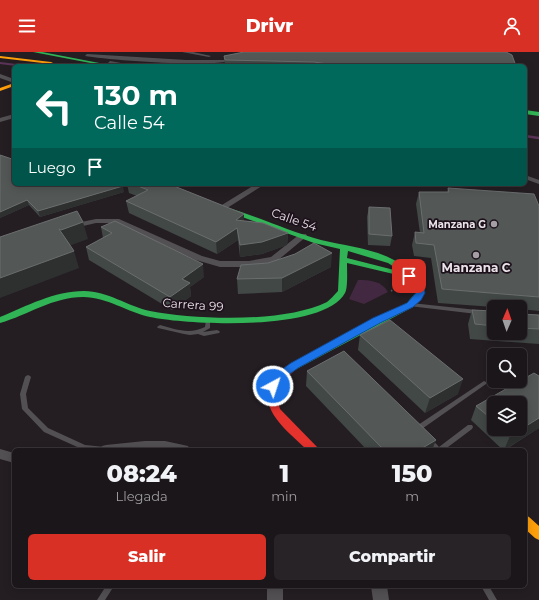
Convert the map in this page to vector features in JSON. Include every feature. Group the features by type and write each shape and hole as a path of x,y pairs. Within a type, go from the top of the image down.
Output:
{"main road":[{"path":"35,52 67,62"},
{"path":"48,63 22,57 32,53 67,62"},
{"path":"0,57 48,63 67,62 115,64"},
{"path":"1,89 12,83"},
{"path":"527,108 539,110"},
{"path":"527,112 539,114"},
{"name":"Calle 54","path":"211,204 303,236 392,261 413,274 418,280"},
{"name":"Carrera 99","path":"0,320 49,300 77,294 98,296 151,314 180,319 208,320 285,315 309,311 330,304 340,296 342,292 344,248"},
{"path":"312,448 280,416 272,405 272,392 276,382 285,372 295,365 376,321 410,305 421,293 418,280 344,260"},
{"path":"527,522 539,534"}],"street":[{"path":"87,55 203,62 228,61 233,59 184,52"},
{"path":"104,61 115,64 116,60 121,57"},
{"path":"67,62 104,61 121,57"},
{"path":"0,76 12,81"},
{"path":"0,120 12,117"},
{"path":"527,178 539,182"},
{"path":"221,208 258,186"},
{"path":"62,230 96,221 112,220 209,262 228,264 249,264 274,259 303,236"},
{"path":"127,448 149,446 177,448"},
{"path":"0,454 12,457"},
{"path":"275,588 275,600"},
{"path":"379,588 381,600"}],"lane":[{"path":"410,305 486,313"},
{"path":"200,333 207,328 208,320"},
{"path":"160,327 179,332 204,334 217,332"},
{"path":"28,377 23,394 25,409 46,430 84,447 91,448"},
{"path":"417,429 484,383"},
{"path":"411,424 422,434"},
{"path":"441,448 470,427"},
{"path":"427,439 436,448"},
{"path":"102,600 109,588"},
{"path":"486,588 493,600"}],"path":[{"path":"391,291 404,284 407,276"}],"shaded area":[{"path":"358,280 367,280 379,283 388,292 364,304 349,299"}],"building":[{"path":"244,52 506,52 512,55 515,64 328,64 314,62 225,60 224,56"},
{"path":"0,155 12,159 12,186 123,186 38,211 27,200 0,212"},
{"path":"138,186 174,186 244,214 236,220 263,223 288,233 262,242 240,245 237,228 216,242 126,201 148,190"},
{"path":"448,188 534,194 539,206 539,297 442,289 434,245 416,243 415,232 424,233 419,192 449,192"},
{"path":"369,207 390,208 392,236 369,234"},
{"path":"77,211 83,222 61,230 59,229 74,251 0,278 0,237"},
{"path":"115,221 203,264 182,279 190,283 170,297 86,247 112,233 101,227"},
{"path":"314,243 332,253 282,278 237,279 241,265 268,263 295,254"},
{"path":"472,310 487,311 487,325 475,324"},
{"path":"527,314 539,315 539,329 527,328"},
{"path":"390,320 463,379 430,398 360,335"},
{"path":"344,351 436,440 422,448 382,448 307,371"},
{"path":"534,373 539,376 539,418 527,425 527,396 494,396 508,388 527,388 527,377"},
{"path":"487,400 487,415 476,406"}],"waterway":[{"path":"0,63 12,64"},
{"path":"527,136 539,138"}],"traffic: fast":[{"path":"35,52 102,64"},
{"path":"527,112 539,114"},
{"path":"225,209 317,241 371,254 391,261 413,275 419,283 421,291 410,305 291,368"},
{"path":"0,320 41,303 62,297 84,294 110,299 143,312 170,317 241,320 290,316 311,311 329,304 342,292 344,248"},
{"path":"344,260 402,274"}],"traffic: slow":[{"path":"0,57 51,63"},
{"path":"0,90 12,85"},
{"path":"527,523 539,534"}],"traffic: jam":[{"path":"291,368 281,376 274,386 272,398 273,404 276,411 312,448"}],"place":[{"name":"Manzana G","path":"494,224"},
{"name":"Manzana C","path":"476,255"}],"route":[{"path":"273,386 285,372 295,365 376,321 410,305 421,293 418,280 409,276"}]}
